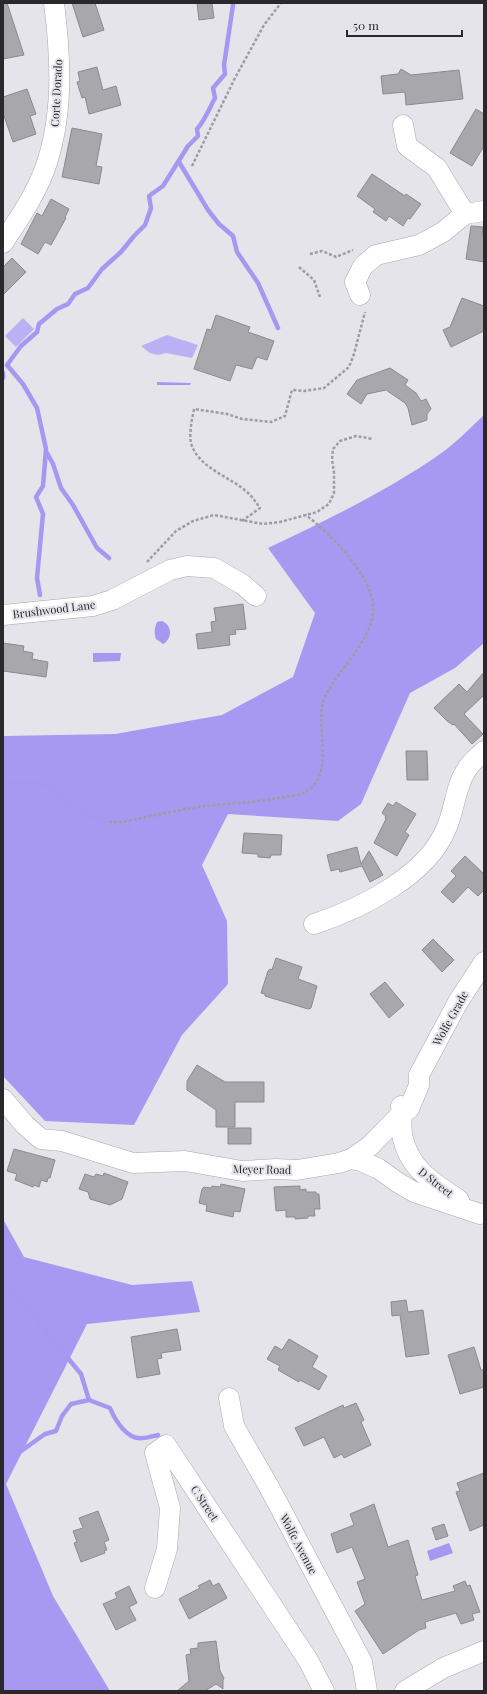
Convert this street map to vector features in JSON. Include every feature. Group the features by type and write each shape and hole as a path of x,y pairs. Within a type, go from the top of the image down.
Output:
{"street":[{"name":"Corte Dorado","path":"3,242 26,207 39,183 53,139 58,104 59,77 54,3"},
{"path":"363,301 355,282 363,266 376,255 419,245 475,212 438,168 407,146 403,125"},
{"name":"Brushwood Lane","path":"3,615 93,606 112,600 170,570 187,566 205,567 217,570 242,584 256,596"},
{"path":"314,924 360,906 393,885 423,863 436,847 446,830 463,775 472,763 484,752"},
{"name":"Wolfe Grade","path":"351,1159 370,1146 402,1113 406,1112 411,1105 419,1085 419,1076 458,1002 484,962"},
{"name":"Meyer Road","path":"3,1098 25,1125 41,1139 62,1141 133,1163 185,1161 242,1171 276,1168 297,1170 351,1159"},
{"name":"D Street","path":"402,1113 401,1126 403,1140 415,1166 430,1180 482,1216"},
{"path":"351,1159 361,1161 379,1169 410,1190 482,1216"},
{"name":"Wolfe Avenue","path":"228,1398 234,1426 268,1485 362,1662 367,1691"},
{"name":"C Street","path":"155,1588 167,1549 170,1508 155,1453 166,1445 308,1660 324,1691"},
{"path":"405,1691 443,1668 484,1651"}],"path":[{"path":"192,166 235,78 264,25 281,3"},
{"path":"310,254 322,251 336,257 355,250"},
{"path":"299,267 314,280 320,297"},
{"path":"242,521 260,508 250,495 208,465 197,455 191,442 191,423 194,409 228,414 242,419 271,422 285,416 292,390 304,391 324,388 349,367 354,354 360,326 363,301"},
{"path":"144,565 176,531 194,521 214,515 263,524 280,522 317,512 329,504 332,498 335,484 332,460 333,449 340,442 356,436 373,439"},
{"path":"109,822 122,822 214,805 264,802 301,794 313,786 320,773 324,759 322,728 324,698 349,659 368,634 373,606 369,589 350,561 324,530 306,515"}],"shaded area":[{"path":"23,318 34,329 16,347 5,336"},
{"path":"167,335 198,345 192,358 166,353 158,355 150,353 141,346"},
{"path":"157,382 191,383 190,385 157,385"},
{"path":"484,415 484,643 455,668 410,693 361,804 338,821 228,814 202,865 227,921 228,984 182,1035 134,1125 45,1121 3,1076 3,736 115,734 222,715 293,677 315,613 268,548 378,493 420,468 446,450"},
{"path":"162,621 168,625 170,632 170,635 163,644 156,639 155,633 157,622"},
{"path":"93,653 121,653 120,661 93,662"},
{"path":"3,1219 24,1257 132,1285 192,1281 200,1312 87,1324 6,1484 53,1596 110,1691 3,1691"},
{"path":"449,1543 453,1553 430,1561 427,1551"}],"building":[{"path":"3,3 7,3 24,55 3,59"},
{"path":"72,3 95,3 104,30 83,37"},
{"path":"197,3 212,3 214,18 199,20"},
{"path":"97,67 103,90 116,86 121,105 89,114 85,97 82,98 77,82 80,81 78,72"},
{"path":"401,69 411,75 459,70 463,99 406,105 405,92 383,94 381,76 398,74"},
{"path":"27,89 36,114 30,116 36,134 13,142 3,113 3,97"},
{"path":"476,109 484,114 484,146 472,166 450,153"},
{"path":"72,128 102,134 96,166 102,167 99,184 62,177"},
{"path":"372,174 405,196 406,194 421,204 403,226 389,216 386,221 373,212 375,209 357,196"},
{"path":"51,199 69,209 65,217 66,218 51,245 45,242 38,254 21,244 37,213 42,216"},
{"path":"471,226 483,227 482,236 484,237 484,262 466,259"},
{"path":"12,258 26,272 3,295 3,267"},
{"path":"462,298 484,306 484,331 451,347 443,330 450,327"},
{"path":"216,315 250,327 248,332 274,341 267,360 257,357 252,369 236,365 230,381 194,369 207,329 211,330"},
{"path":"390,368 408,380 405,385 416,393 421,401 426,399 431,409 427,414 427,420 412,425 408,408 405,403 386,390 367,394 361,404 347,394 357,380"},
{"path":"243,604 246,629 235,630 236,634 229,635 230,645 198,649 196,634 212,632 211,622 216,621 214,608"},
{"path":"3,643 24,646 23,651 33,653 32,659 48,662 46,677 3,671"},
{"path":"484,672 484,695 464,714 483,734 472,744 454,724 453,725 447,721 434,708 459,684 467,692"},
{"path":"406,751 427,751 428,780 407,780"},
{"path":"396,802 416,814 405,832 409,835 397,856 374,843 386,819 386,816 382,813 388,803 393,806"},
{"path":"244,833 282,835 281,855 271,855 270,858 258,857 258,854 242,853"},
{"path":"357,847 361,864 369,851 383,875 370,882 362,866 340,872 339,869 331,871 327,855"},
{"path":"465,856 484,874 484,890 478,896 468,887 453,903 441,892 456,876 451,871"},
{"path":"433,939 454,960 442,972 422,950"},
{"path":"276,958 302,967 298,979 317,986 311,1008 308,1009 265,996 265,994 261,993 268,971 270,969 272,970"},
{"path":"385,982 404,1005 389,1018 370,994"},
{"path":"197,1065 225,1082 264,1082 264,1102 235,1102 235,1127 216,1127 216,1110 187,1090 187,1081"},
{"path":"228,1128 251,1128 251,1144 228,1144"},
{"path":"14,1149 55,1160 50,1178 48,1178 47,1182 41,1180 39,1187 34,1185 33,1187 15,1180 17,1174 7,1171"},
{"path":"104,1173 128,1182 122,1199 110,1205 90,1199 88,1192 79,1189 85,1174 94,1177 96,1174 103,1176"},
{"path":"221,1184 245,1189 240,1212 234,1211 233,1217 206,1211 207,1205 199,1203 202,1189 204,1187 220,1187"},
{"path":"300,1186 300,1190 306,1189 306,1192 316,1192 316,1194 319,1194 320,1209 314,1209 315,1216 295,1219 295,1217 286,1217 286,1210 276,1211 274,1187"},
{"path":"406,1300 408,1312 423,1310 429,1354 406,1357 400,1315 392,1316 391,1302"},
{"path":"177,1329 181,1350 161,1353 162,1358 157,1359 160,1374 137,1378 131,1337"},
{"path":"289,1339 318,1356 312,1367 327,1376 319,1390 300,1380 299,1382 278,1370 280,1366 267,1359 275,1346 282,1350"},
{"path":"474,1347 481,1370 484,1370 484,1387 460,1394 448,1355"},
{"path":"356,1403 364,1420 361,1422 371,1445 344,1458 342,1454 334,1458 324,1437 304,1446 295,1428 343,1405 344,1408"},
{"path":"484,1473 484,1525 470,1531 456,1492 460,1491 457,1483"},
{"path":"374,1504 388,1547 408,1540 418,1575 415,1576 422,1600 455,1591 453,1586 465,1581 467,1586 470,1585 480,1612 472,1614 474,1620 461,1624 456,1613 425,1622 426,1628 419,1630 383,1654 355,1611 365,1604 357,1582 365,1579 352,1547 337,1553 331,1534 354,1525 350,1514"},
{"path":"98,1511 109,1540 104,1542 107,1550 104,1551 105,1553 81,1562 74,1543 77,1542 73,1531 83,1528 79,1518"},
{"path":"444,1524 448,1536 436,1540 432,1528"},
{"path":"210,1580 213,1586 219,1583 227,1598 189,1619 179,1599 200,1588 198,1586"},
{"path":"129,1586 137,1603 129,1607 136,1620 116,1630 103,1604 117,1598 115,1593"},
{"path":"216,1641 220,1671 224,1678 223,1689 216,1684 205,1691 177,1691 189,1681 186,1655 191,1654 190,1649 198,1648 198,1643"}],"waterway":[{"path":"40,595 37,578 43,514 36,497 43,486 46,449 37,408 23,384 7,365 21,346 37,332 39,324 57,309 68,304 75,294 88,288 102,269 121,252 145,225 151,208 149,196 163,186 188,146 198,136 197,129 205,118 215,98 213,88 225,74 224,65 233,5"},
{"path":"179,162 208,210 219,224 233,236 237,252 258,283 278,328"},
{"path":"3,373 3,378"},
{"path":"47,453 53,464 61,488 73,505 97,548 109,558"},
{"path":"3,783 41,784 50,788 86,816 127,824 129,835"},
{"path":"3,1278 81,1374 89,1400 110,1408 118,1423 131,1436 142,1438 158,1435"},
{"path":"3,1464 45,1434 56,1431 62,1416 71,1404 89,1400"}]}
